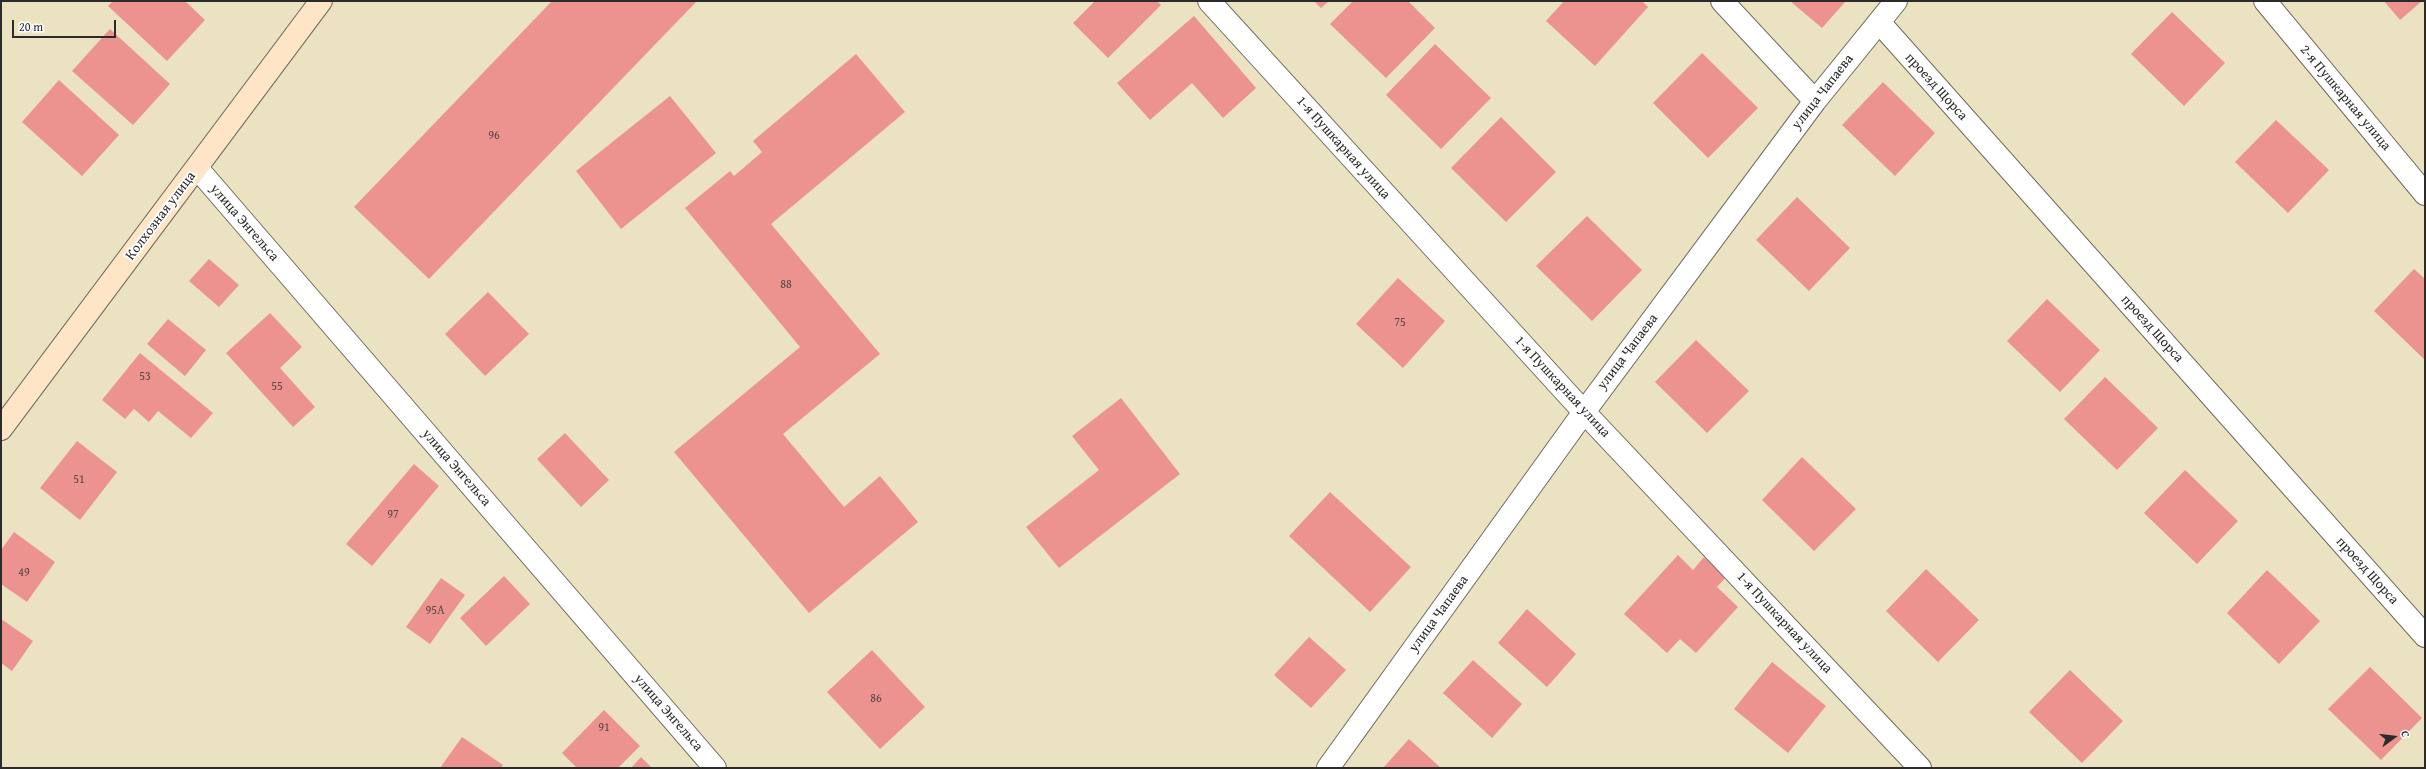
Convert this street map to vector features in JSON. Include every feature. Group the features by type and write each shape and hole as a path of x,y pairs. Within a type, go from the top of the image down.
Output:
{"main road":[{"name":"Колхозная улица","path":"1,429 321,1"}],"street":[{"name":"1-я Пушкарная улица","path":"1209,1 1584,412 1920,768"},
{"path":"1722,1 1815,101"},
{"name":"улица Чапаева","path":"1328,768 1584,412 1815,101 1896,1"},
{"name":"2-я Пушкарная улица","path":"2265,1 2425,194"},
{"name":"проезд Щорса","path":"1879,22 2425,636"},
{"name":"улица Энгельса","path":"197,168 715,768"}],"building":[{"path":"113,1 185,1 205,20 167,61 108,6"},
{"path":"552,1 697,1 429,279 354,207"},
{"path":"1095,1 1157,1 1161,5 1108,58 1073,23"},
{"path":"1314,1 1329,1 1321,8"},
{"path":"1353,1 1408,1 1435,28 1386,78 1330,24"},
{"path":"1564,1 1642,1 1648,7 1595,66 1546,21"},
{"path":"1790,1 1846,1 1822,28"},
{"path":"2384,1 2422,1 2400,20"},
{"path":"2172,12 2225,63 2184,106 2131,54"},
{"path":"1194,16 1256,88 1223,118 1192,83 1150,120 1117,83"},
{"path":"110,29 170,84 133,125 72,71"},
{"path":"1435,44 1491,98 1441,149 1386,95"},
{"path":"1702,53 1758,108 1708,158 1653,103"},
{"path":"856,54 905,112 771,224 880,354 783,434 844,507 880,476 918,522 809,613 674,452 800,347 685,208 730,171 734,176 762,152 753,141"},
{"path":"59,80 119,135 82,176 22,122"},
{"path":"1883,82 1935,133 1895,176 1842,125"},
{"path":"670,96 716,153 621,229 576,171"},
{"path":"1501,117 1556,172 1506,222 1451,168"},
{"path":"2276,120 2329,170 2288,213 2235,162"},
{"path":"1797,197 1850,248 1809,291 1756,240"},
{"path":"1587,216 1642,270 1592,321 1536,266"},
{"path":"209,259 239,285 219,307 189,281"},
{"path":"2414,269 2425,279 2425,360 2374,311"},
{"path":"1398,278 1445,321 1403,368 1356,324"},
{"path":"488,292 529,334 485,376 445,334"},
{"path":"2047,299 2100,350 2060,392 2007,341"},
{"path":"270,313 302,347 280,368 315,407 293,427 226,353"},
{"path":"168,319 206,350 185,376 147,344"},
{"path":"1696,340 1749,391 1707,433 1655,382"},
{"path":"140,353 213,413 191,438 158,411 149,422 134,409 125,419 102,400"},
{"path":"2105,377 2158,428 2117,470 2064,419"},
{"path":"1121,398 1180,474 1059,568 1026,527 1099,470 1072,436"},
{"path":"565,433 609,480 581,507 537,459"},
{"path":"77,441 117,472 80,520 40,488"},
{"path":"1802,457 1856,509 1814,551 1762,500"},
{"path":"414,464 439,486 372,566 346,544"},
{"path":"2185,470 2238,521 2197,564 2144,513"},
{"path":"1330,492 1411,567 1370,612 1289,536"},
{"path":"14,532 55,562 27,602 1,584 1,550"},
{"path":"1678,555 1693,570 1704,557 1726,577 1717,587 1738,607 1696,653 1680,639 1667,653 1624,614"},
{"path":"1926,569 1979,620 1938,662 1886,611"},
{"path":"2267,570 2320,621 2279,664 2227,613"},
{"path":"504,576 530,604 486,646 460,618"},
{"path":"441,578 465,595 430,644 406,627"},
{"path":"1527,609 1576,654 1547,687 1498,643"},
{"path":"1,619 33,641 12,671 1,663"},
{"path":"1309,637 1346,670 1311,708 1274,675"},
{"path":"872,650 925,707 880,749 827,692"},
{"path":"1473,660 1522,704 1492,738 1443,693"},
{"path":"1772,662 1826,706 1788,753 1734,709"},
{"path":"2370,667 2422,718 2381,760 2328,709"},
{"path":"2070,670 2123,721 2082,763 2029,712"},
{"path":"604,710 640,746 618,768 577,768 562,753"},
{"path":"462,737 503,765 501,768 440,768"},
{"path":"1409,739 1441,768 1383,768"},
{"path":"641,757 652,768 631,768"}]}
